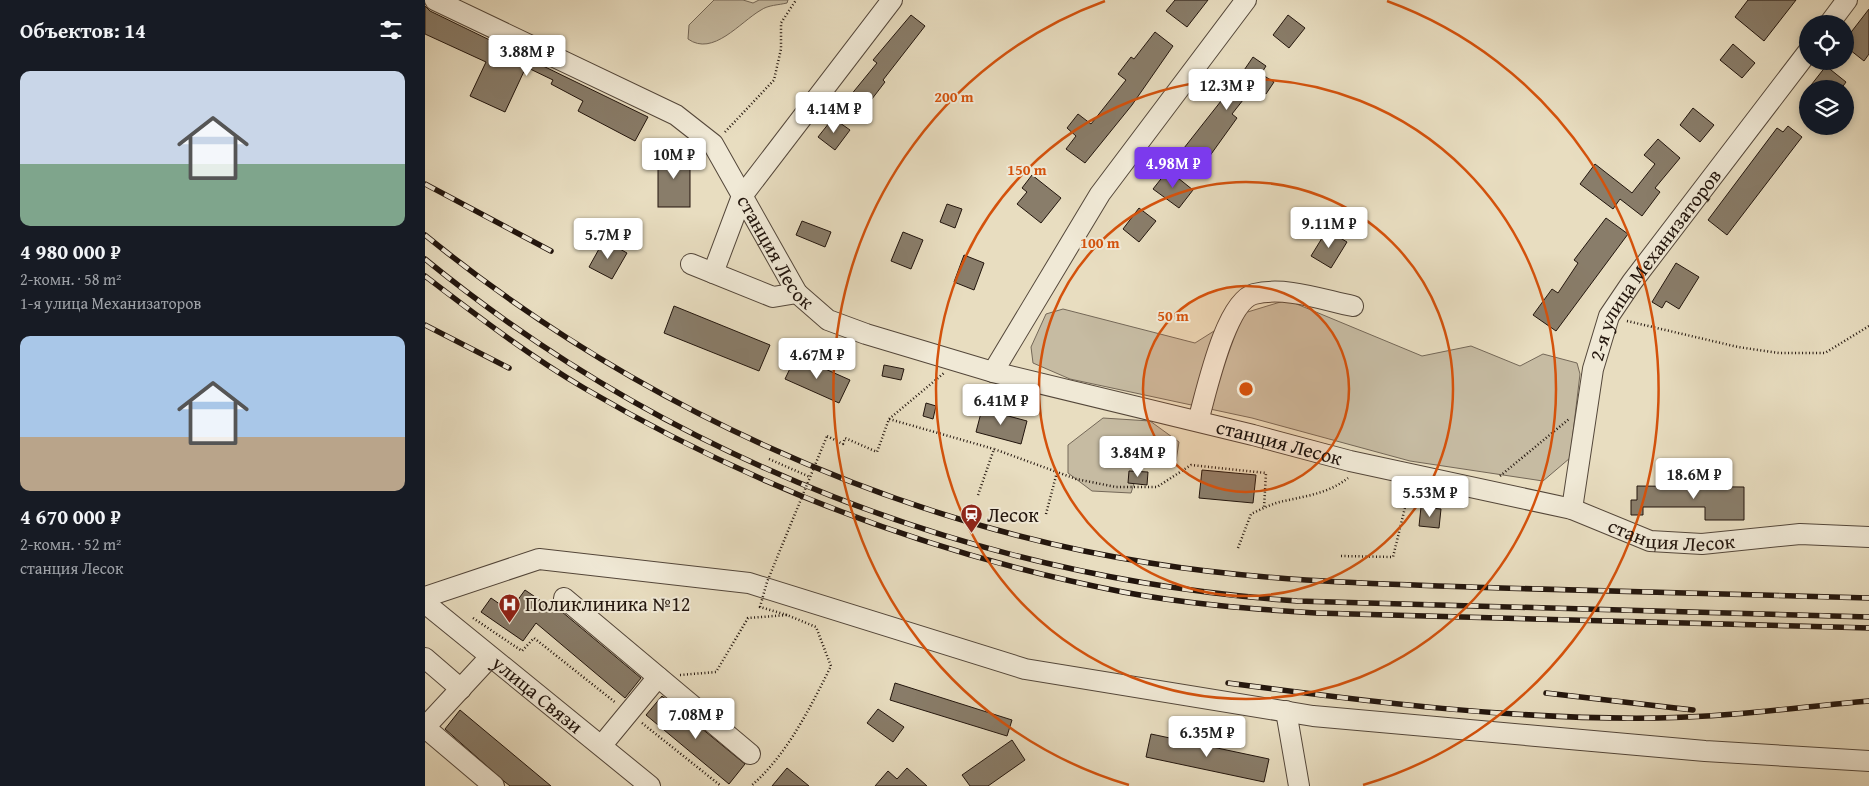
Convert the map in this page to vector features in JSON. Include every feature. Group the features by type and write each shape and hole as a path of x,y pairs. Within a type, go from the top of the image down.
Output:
{"street":[{"name":"станция Лесок","path":"435,0 676,115 713,144 797,293 828,320 993,372 1199,421 1363,464 1573,509 1650,541 1702,544 1800,534 1869,537"},
{"path":"713,273 741,196 892,0"},
{"path":"993,372 1100,194 1246,0"},
{"path":"1836,15 1847,0"},
{"name":"2-я улица Механизаторов","path":"1573,509 1593,369 1609,316 1632,282 1799,63"},
{"path":"691,264 773,297 797,293"},
{"path":"1199,421 1223,335 1240,303 1253,295 1273,292 1353,306"},
{"path":"425,597 539,559 749,583 1025,669 1313,716 1705,751 1869,761"},
{"path":"564,598 750,754"},
{"name":"улица Связи","path":"425,603 489,657 602,745 650,786"},
{"path":"489,657 429,724 429,731 494,786"},
{"path":"425,658 461,689"},
{"path":"602,745 658,676"},
{"path":"1286,711 1299,786"}],"path":[{"path":"713,144 774,80 781,49 781,23 796,0"},
{"path":"1609,316 1701,339 1779,353 1825,353 1869,326"},
{"path":"751,786 765,773 809,710 831,666 817,627 760,607 767,582 827,436 843,444 845,438 877,452 889,419 958,362"},
{"path":"1484,490 1589,403"},
{"path":"889,419 994,449 1076,479 1116,487 1157,487 1191,465 1266,473 1265,508"},
{"path":"978,495 994,449"},
{"path":"769,459 810,477"},
{"path":"1238,548 1251,514 1265,508 1332,489 1363,464"},
{"path":"1046,514 1057,472"},
{"path":"1341,556 1393,557 1413,475"},
{"path":"658,676 716,672 749,618 787,615"},
{"path":"473,618 522,651 534,638 721,786"}],"shaded area":[{"path":"714,0 743,0 753,3 759,0 788,0 787,3 764,8 717,41 707,44 697,43 688,39 689,25"},
{"path":"1287,300 1422,356 1471,346 1520,366 1543,354 1577,363 1580,374 1570,458 1543,481 1410,461 1252,418 1070,379 1033,363 1031,347 1046,314 1063,309 1195,343 1241,314"},
{"path":"1103,418 1150,421 1179,442 1176,461 1164,466 1140,464 1131,493 1092,491 1068,473 1068,445"}],"building":[{"path":"1175,0 1208,0 1187,27 1166,11"},
{"path":"1748,0 1796,0 1764,41 1735,17"},
{"path":"425,6 430,11 648,117 635,141 578,111 583,101 551,84 553,80 526,67 505,112 470,96 486,62 425,34"},
{"path":"1869,9 1869,54 1864,61 1854,53 1854,28"},
{"path":"911,15 925,26 883,80 885,82 865,108 850,96 877,63 873,60"},
{"path":"1288,15 1305,28 1289,48 1273,35"},
{"path":"1155,32 1173,46 1132,105 1085,163 1066,149 1076,136 1067,128 1078,114 1091,124 1126,80 1118,74 1131,57 1134,59"},
{"path":"1733,44 1755,63 1742,78 1720,60"},
{"path":"1253,57 1266,66 1261,74 1274,82 1266,94 1254,86 1232,114 1237,118 1204,164 1184,148 1236,82"},
{"path":"1823,70 1831,70 1844,80 1815,80"},
{"path":"1693,108 1714,125 1700,142 1680,125"},
{"path":"833,118 850,130 835,150 818,137"},
{"path":"1788,126 1802,137 1727,235 1708,220 1777,128 1783,132"},
{"path":"1658,139 1680,158 1655,188 1660,192 1642,216 1620,199 1613,209 1580,184 1595,164 1632,193 1655,164 1644,155"},
{"path":"658,154 690,154 690,207 658,207"},
{"path":"1168,170 1193,190 1179,208 1153,189"},
{"path":"1032,175 1061,198 1041,223 1017,204 1027,192 1022,188"},
{"path":"947,204 962,209 955,228 940,222"},
{"path":"1139,208 1156,221 1139,242 1123,229"},
{"path":"1606,218 1628,234 1556,331 1533,315 1552,289 1558,293 1578,263 1574,260"},
{"path":"802,221 831,232 825,247 796,235"},
{"path":"1327,230 1347,242 1331,268 1311,256"},
{"path":"903,232 923,240 911,269 891,261"},
{"path":"604,240 627,253 612,279 589,267"},
{"path":"964,255 984,263 974,290 954,282"},
{"path":"1676,263 1699,277 1679,309 1666,301 1662,308 1652,302"},
{"path":"674,306 770,345 759,371 664,333"},
{"path":"796,356 850,380 839,403 785,379"},
{"path":"884,365 904,369 901,380 882,376"},
{"path":"926,403 936,406 933,419 923,416"},
{"path":"982,409 1027,421 1021,444 976,432"},
{"path":"1202,470 1256,475 1253,503 1199,498"},
{"path":"1129,471 1148,472 1147,485 1128,483"},
{"path":"1637,486 1744,487 1744,520 1705,520 1705,507 1643,507 1643,515 1631,515 1631,500 1637,500"},
{"path":"1421,507 1441,509 1439,528 1419,526"},
{"path":"525,590 553,609 555,606 641,678 625,698 536,623 523,641 481,612 491,598 501,605 509,595 517,601"},
{"path":"895,683 1012,720 1007,736 890,700"},
{"path":"662,696 745,764 729,784 646,715"},
{"path":"878,709 904,727 893,742 867,723"},
{"path":"460,710 551,786 510,786 505,782 445,729"},
{"path":"1151,734 1269,759 1264,782 1146,757"},
{"path":"1012,740 1025,760 988,786 970,786 962,775"},
{"path":"787,768 809,786 772,786"},
{"path":"907,768 927,786 875,786 888,771 897,779"}],"railway":[{"path":"425,184 551,251"},
{"path":"425,235 504,295 588,351 676,401 767,446 860,485 955,518 1052,544 1150,563 1194,569 1325,581 1869,598"},
{"path":"425,259 520,331 620,394 725,450 834,497 947,536 1062,567 1179,588 1297,601 1869,617"},
{"path":"425,276 503,334 563,375 647,423 712,456 778,486 845,513 913,537 1052,577 1171,600 1243,608 1316,613 1869,628"},
{"path":"425,325 509,368"},
{"path":"1228,683 1388,703 1496,713 1604,718 1711,716 1869,701"},
{"path":"1546,693 1693,710"}],"place":[{"name":"Лесок","path":"971,534"},
{"name":"Поликлиника №12","path":"509,623"}]}
